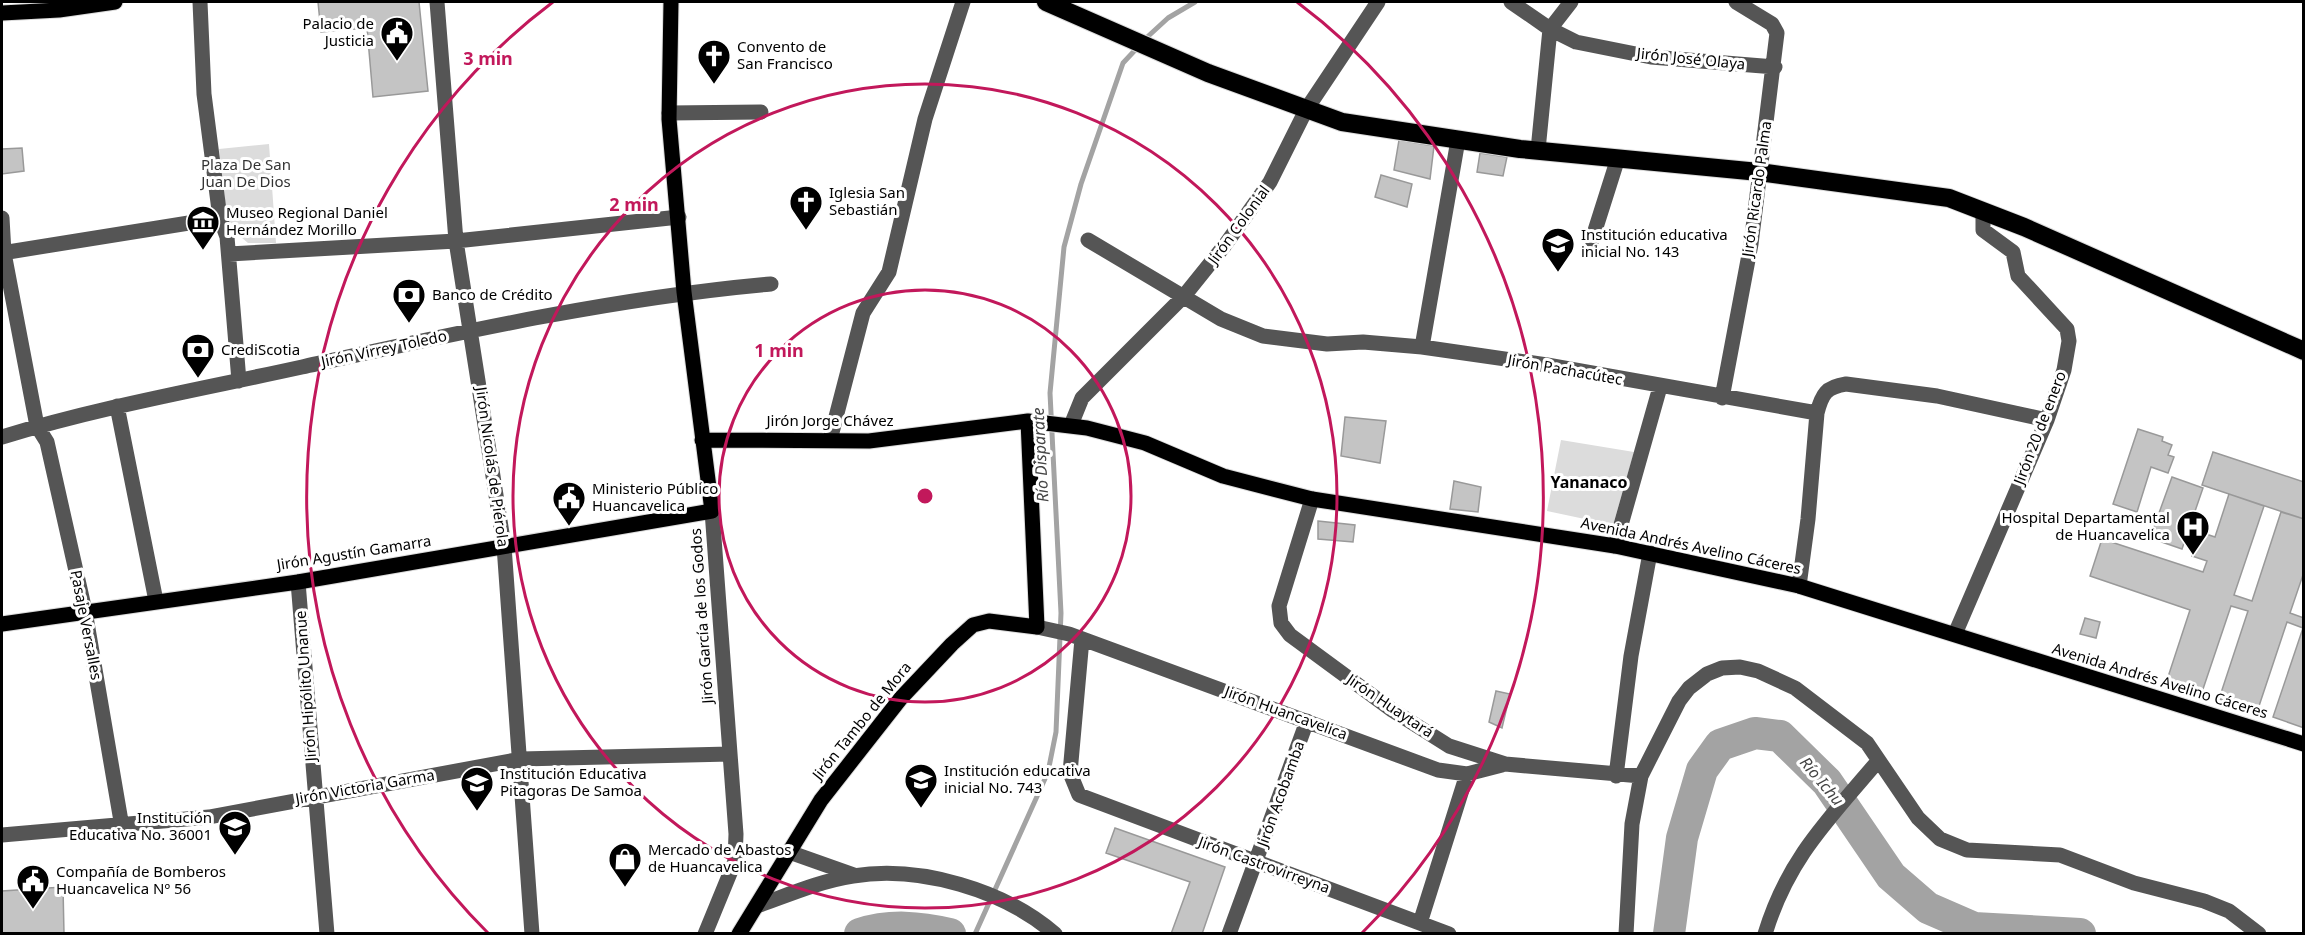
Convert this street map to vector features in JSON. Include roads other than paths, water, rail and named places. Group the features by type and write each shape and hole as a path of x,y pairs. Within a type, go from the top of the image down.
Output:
{"highway":[{"path":"1046,2 1115,30 1177,59 1342,122 1458,141 1759,172 1949,198 2024,227 2304,351"}],"main road":[{"path":"2,13 58,10 115,2"},
{"name":"Jirón García de los Godos","path":"671,2 669,113 684,292 712,511"},
{"path":"1033,421 1037,627"},
{"name":"Jirón Jorge Chávez","path":"702,440 897,440 967,427 1033,421"},
{"name":"Avenida Andrés Avelino Cáceres","path":"1033,421 1117,434 1223,476 1312,499 1616,546 1798,586 2304,744"},
{"name":"Jirón Agustín Gamarra","path":"2,624 298,582 712,511"},
{"name":"Jirón Tambo de Mora","path":"739,933 821,800 849,762 901,698 959,638 973,625 989,621 1037,627"}],"street":[{"path":"200,2 204,94 220,218 227,237 239,381"},
{"name":"Jirón Nicolás de Piérola","path":"437,2 456,241 472,329 504,546 532,933"},
{"path":"830,440 863,313 889,272 925,118 963,2"},
{"name":"Jirón Colonial","path":"1068,425 1082,398 1184,296 1225,245 1270,182 1306,110 1378,2"},
{"name":"Jirón José Olaya","path":"1511,2 1576,42 1652,57 1775,67"},
{"path":"1538,150 1550,28 1572,2"},
{"name":"Jirón Ricardo Palma","path":"1722,398 1751,243 1778,33 1772,24 1736,2"},
{"path":"669,113 760,112"},
{"path":"1422,347 1458,141"},
{"path":"1592,240 1618,158"},
{"name":"Jirón 20 de enero","path":"1955,634 2047,420 2064,370 2069,341 2067,329 2018,276 2013,252 1985,234 1981,225 1983,212"},
{"name":"Pasaje Versalles","path":"2,218 3,253 37,426 47,442 85,611 122,827"},
{"path":"3,253 220,218"},
{"path":"229,254 456,241 679,218"},
{"name":"Jirón Pachacútec","path":"1088,240 1221,319 1263,336 1327,344 1363,342 1422,347 1547,365 1660,387 1817,413"},
{"name":"Jirón Virrey Toledo","path":"2,437 117,406 472,329 684,292 771,284"},
{"path":"1798,586 1808,519 1817,413 1821,395 1832,386 1846,384 1937,396 2047,420"},
{"path":"1616,546 1660,387"},
{"path":"117,406 156,601"},
{"name":"Jirón Huaytará","path":"1312,499 1279,606 1281,623 1290,635 1392,710 1430,734 1467,753 1505,764 1616,776 1641,776"},
{"name":"Jirón García de los Godos","path":"705,933 735,861 736,834 712,511"},
{"path":"1616,776 1641,594 1650,553"},
{"name":"Jirón Hipólito Unanue","path":"298,582 327,933"},
{"name":"Jirón Tambo de Mora","path":"1037,627 1068,634"},
{"name":"Jirón Huancavelica","path":"1068,634 1438,770 1467,774 1505,764"},
{"name":"Jirón Castrovirreyna","path":"1068,634 1070,773 1079,795 1256,863 1449,933"},
{"path":"1626,933 1632,824 1641,776 1679,701 1689,688 1707,674 1722,668 1740,667 1758,671 1795,688 1867,743 1874,766 1918,818 1940,839 1975,851 2060,855 2134,883 2204,901 2229,911 2259,933"},
{"name":"Jirón Acobamba","path":"1229,933 1307,721"},
{"name":"Jirón Victoria Garma","path":"2,835 122,827 209,818 315,796 521,759 730,754"},
{"path":"1765,933 1783,886 1814,834 1874,766"},
{"path":"1420,923 1467,774"},
{"path":"789,852 854,875"},
{"path":"757,906 854,875 899,873 975,889 1032,914 1055,933"}],"waterway":[{"name":"Río Disparate","path":"1144,40 1168,18 1195,2"},
{"name":"Río Disparate","path":"975,934 1048,772 1056,732 1061,613 1050,393 1064,247 1081,184 1123,63 1138,47"},
{"name":"Río Ichu","path":"1669,934 1682,838 1702,770 1720,745 1755,733 1780,736 1827,782 1891,876 1928,908 1974,928 2080,934"},
{"name":"Río Ichu","path":"860,934 894,928 950,934"}],"place":[{"name":"Palacio de Justicia","path":"397,62"},
{"name":"Convento de San Francisco","path":"714,85"},
{"name":"Iglesia San Sebastián","path":"806,231"},
{"name":"Museo Regional Daniel Hernández Morillo","path":"203,251"},
{"name":"Institución educativa inicial No. 143","path":"1558,273"},
{"name":"Banco de Crédito","path":"409,324"},
{"name":"CrediScotia","path":"198,379"},
{"name":"Ministerio Público Huancavelica","path":"569,527"},
{"name":"Hospital Departamental de Huancavelica","path":"2193,556"},
{"name":"Institución educativa inicial No. 743","path":"921,809"},
{"name":"Institución Educativa Pitagoras De Samoa","path":"477,812"},
{"name":"Institución Educativa No. 36001","path":"235,856"},
{"name":"Mercado de Abastos de Huancavelica","path":"625,888"},
{"name":"Compañía de Bomberos Huancavelica Nº 56","path":"33,910"}],"district":[{"name":"Yananaco","path":"1589,482"}],"park label":[{"name":"Plaza De San Juan De Dios","path":"246,174"}]}
